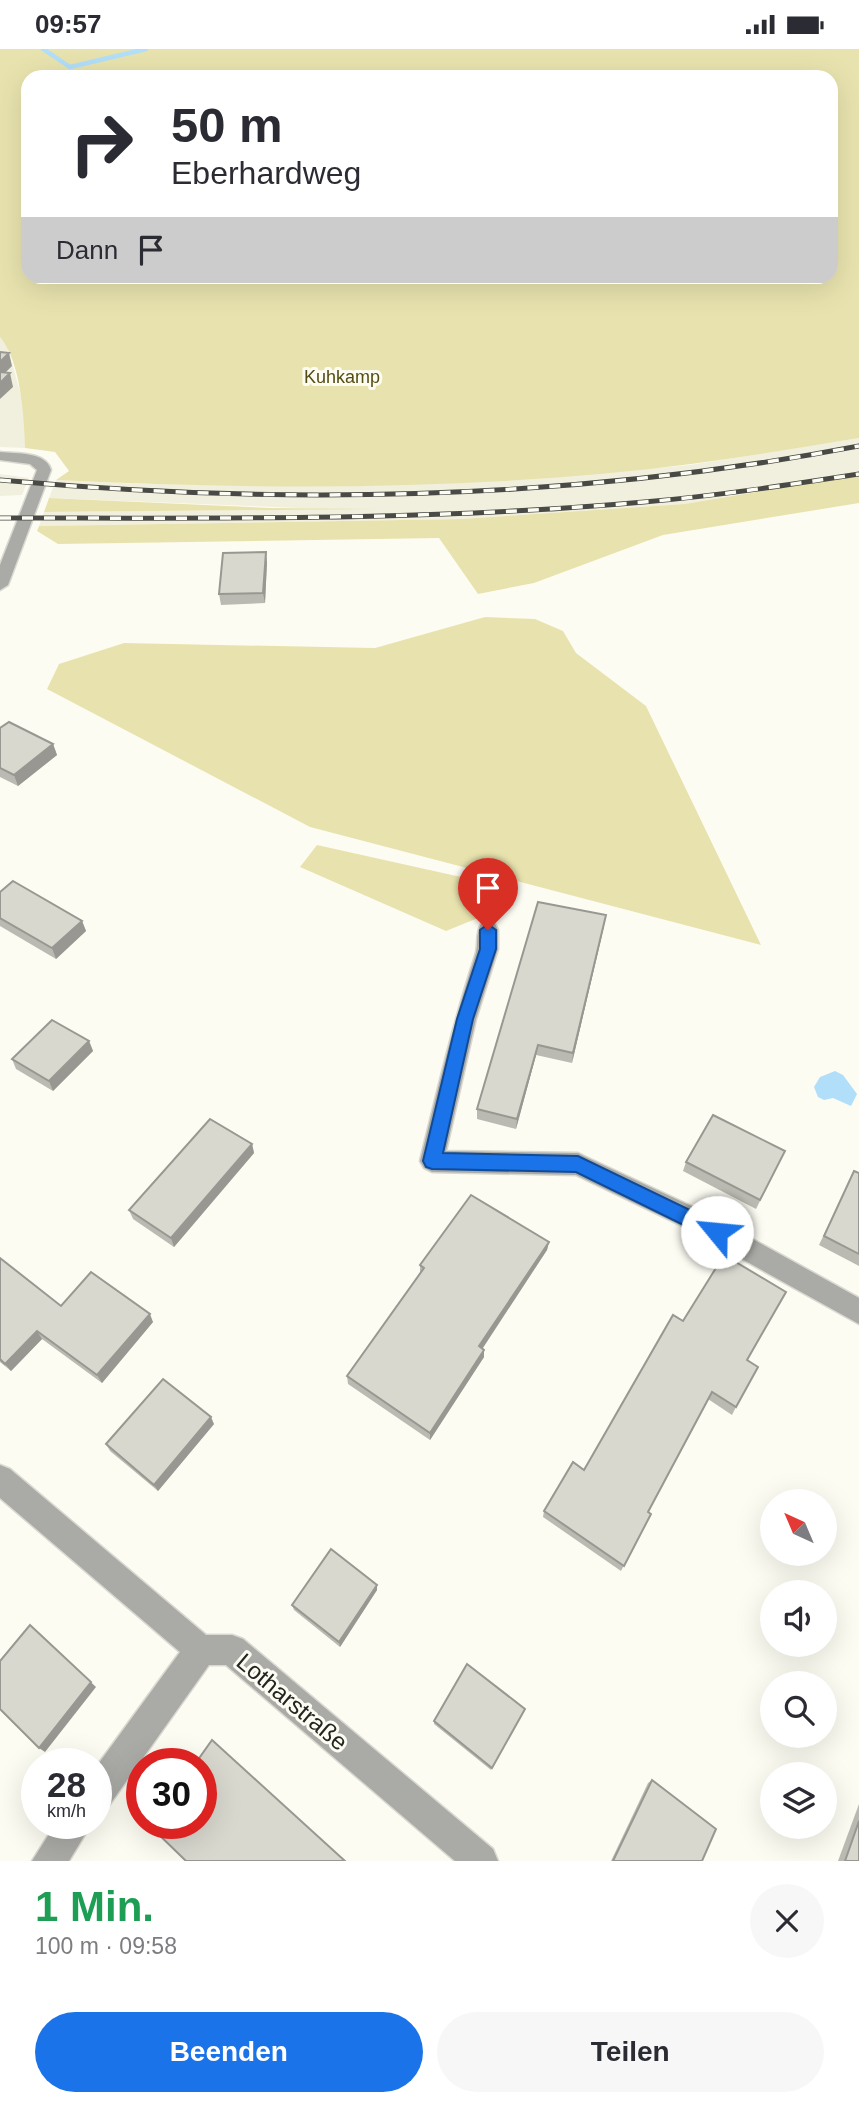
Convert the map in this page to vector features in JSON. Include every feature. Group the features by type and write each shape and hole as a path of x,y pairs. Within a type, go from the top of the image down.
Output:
{"street":[{"path":"0,456 34,460 43,465 44,470 0,585"},
{"path":"488,930 488,949 465,1019 432,1161 578,1164 693,1219 859,1312"},
{"path":"0,1479 201,1650 112,1773"},
{"name":"Lotharstraße","path":"201,1650 232,1650 481,1861"},
{"path":"49,1861 65,1839"}],"shaded area":[{"path":"0,337 7,345 24,406 25,448 0,447"},
{"path":"859,438 859,475 684,504 461,519 39,526 44,512 322,509 49,498 56,480 144,484 383,485 533,479 690,465"},
{"path":"0,474 29,478 22,495 0,496"}],"green space":[{"name":"Kuhkamp","path":"0,49 859,49 859,438 712,461 612,473 454,484 214,486 56,480 69,471 55,452 25,448 17,375 0,337"},
{"path":"859,475 859,503 663,535 534,583 478,594 439,538 58,544 37,531 39,526 461,519 684,504"},
{"path":"49,498 270,508 381,509 44,512"},
{"path":"485,617 535,619 563,631 576,653 646,706 761,945 310,827 47,689 59,664 124,643 375,648"},
{"path":"317,845 488,883 478,918 446,931 300,867"}],"water":[{"path":"835,1071 843,1075 857,1094 851,1106 833,1098 824,1100 818,1097 814,1087 820,1077"}],"building":[{"path":"0,352 9,353 0,362"},
{"path":"0,372 10,373 0,383"},
{"path":"266,552 263,593 219,594 223,553"},
{"path":"9,722 53,744 14,775 0,768 0,728"},
{"path":"13,881 82,921 52,948 0,918 0,892"},
{"path":"538,902 606,915 573,1053 538,1045 517,1119 477,1109"},
{"path":"52,1020 89,1041 49,1081 12,1059"},
{"path":"713,1115 785,1151 760,1200 686,1162"},
{"path":"210,1119 252,1144 171,1238 129,1210"},
{"path":"854,1171 859,1173 859,1254 824,1236"},
{"path":"471,1195 549,1242 479,1346 484,1350 430,1433 347,1376 424,1268 420,1265"},
{"path":"724,1255 786,1292 747,1360 758,1367 736,1407 712,1392 648,1512 651,1514 624,1566 544,1511 573,1462 584,1470 673,1315 683,1321"},
{"path":"0,1258 61,1306 91,1272 150,1314 97,1375 37,1331 5,1364 0,1359"},
{"path":"163,1379 211,1417 154,1485 106,1444"},
{"path":"331,1549 377,1585 339,1642 292,1605"},
{"path":"30,1625 91,1682 39,1748 0,1709 0,1661"},
{"path":"467,1664 525,1709 492,1768 434,1721"},
{"path":"212,1740 345,1861 186,1861 163,1839 217,1839 217,1748 206,1748"},
{"path":"652,1780 716,1829 702,1861 613,1861"},
{"path":"859,1821 859,1861 845,1861"}],"waterway":[{"path":"43,49 70,67 146,49"}],"railway":[{"path":"0,480 215,493 431,493 646,478 859,446"},
{"path":"0,518 322,517 483,513 671,500 859,474"}],"route":[{"path":"488,930 488,949 465,1019 432,1161 578,1164 717,1232"}]}
